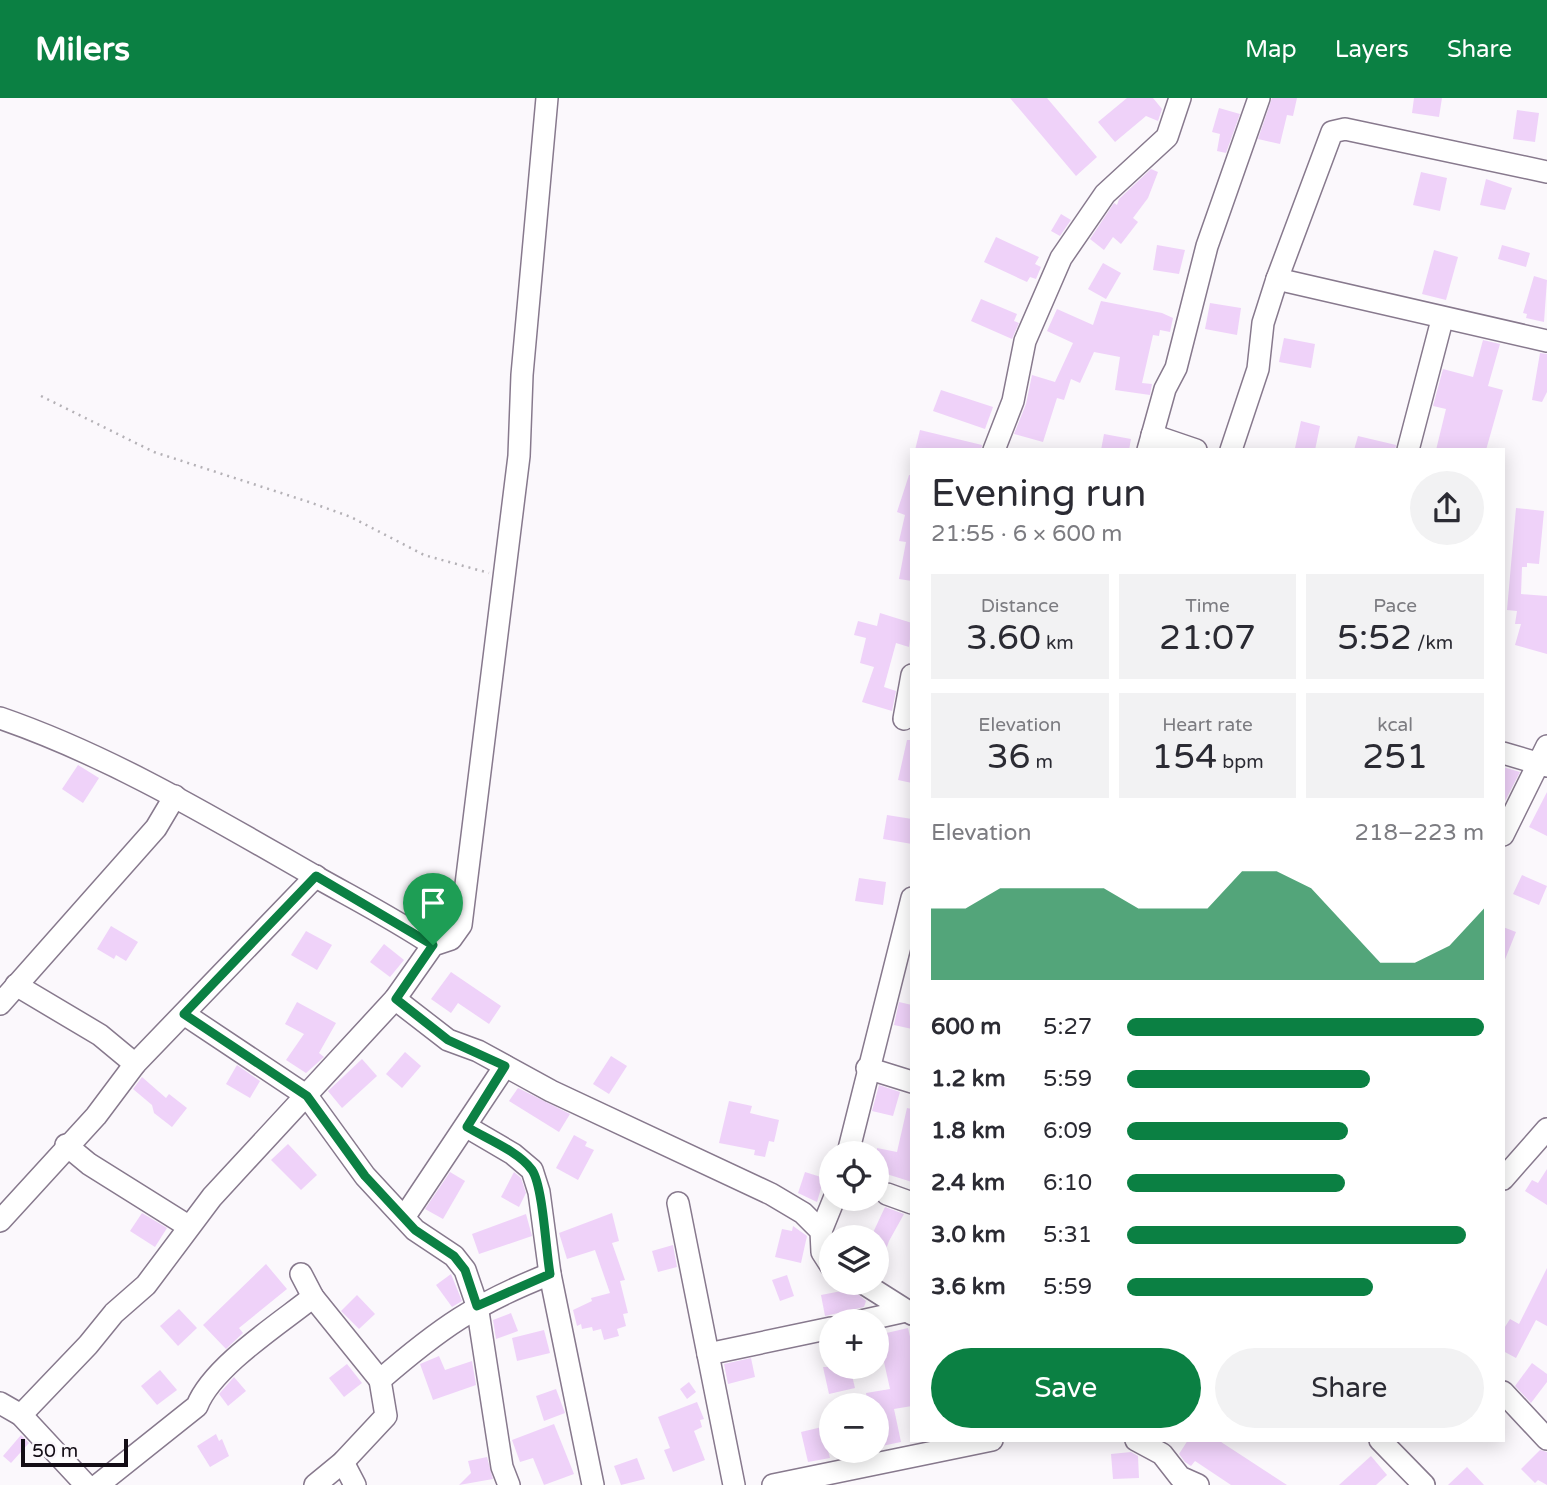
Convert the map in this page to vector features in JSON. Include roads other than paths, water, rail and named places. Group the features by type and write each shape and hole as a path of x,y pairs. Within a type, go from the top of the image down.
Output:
{"street":[{"path":"21,1415 88,1345 114,1313 146,1285 188,1226 396,999 433,945 451,939 461,925 502,576 520,456 522,374 547,98"},
{"path":"995,448 1013,401 1026,341 1061,258 1105,194 1167,137 1180,98"},
{"path":"1184,448 1150,442 1165,388 1176,368 1204,255 1259,98"},
{"path":"1232,448 1258,369 1264,323 1277,279 1332,132 1345,129 1547,172"},
{"path":"1277,279 1442,320 1547,341"},
{"path":"1409,448 1442,320"},
{"path":"904,719 910,686"},
{"path":"0,718 44,733 175,796 433,945"},
{"path":"1505,753 1544,759 1505,831"},
{"path":"0,1004 156,828 175,796"},
{"path":"0,1221 66,1145 96,1116 135,1065 316,876"},
{"path":"851,1141 867,1068 908,929"},
{"path":"16,985 100,1035 135,1065"},
{"path":"396,999 448,1040 771,1194 803,1213 819,1229"},
{"path":"184,1014 307,1096 365,1176 405,1216 415,1230 454,1256 465,1270 477,1306 502,1467 509,1485"},
{"path":"405,1216 467,1127 505,1066"},
{"path":"867,1068 910,1081"},
{"path":"467,1127 513,1154 532,1170 539,1192 550,1274 593,1485"},
{"path":"1508,1166 1547,1129"},
{"path":"66,1145 89,1164 188,1226"},
{"path":"889,1195 910,1202"},
{"path":"678,1203 734,1485"},
{"path":"301,1274 313,1297 380,1380 386,1416 343,1462 315,1485"},
{"path":"380,1380 422,1342 477,1306 550,1274"},
{"path":"886,1295 909,1313"},
{"path":"98,1485 197,1406 203,1390 222,1370 313,1297"},
{"path":"889,1316 909,1313"},
{"path":"708,1354 819,1331"},
{"path":"1505,1394 1547,1439"},
{"path":"0,1403 21,1415 86,1485"},
{"path":"773,1485 982,1442"},
{"path":"1145,1442 1167,1447 1185,1482"},
{"path":"1382,1442 1424,1485"},
{"path":"343,1462 355,1485"}]}
